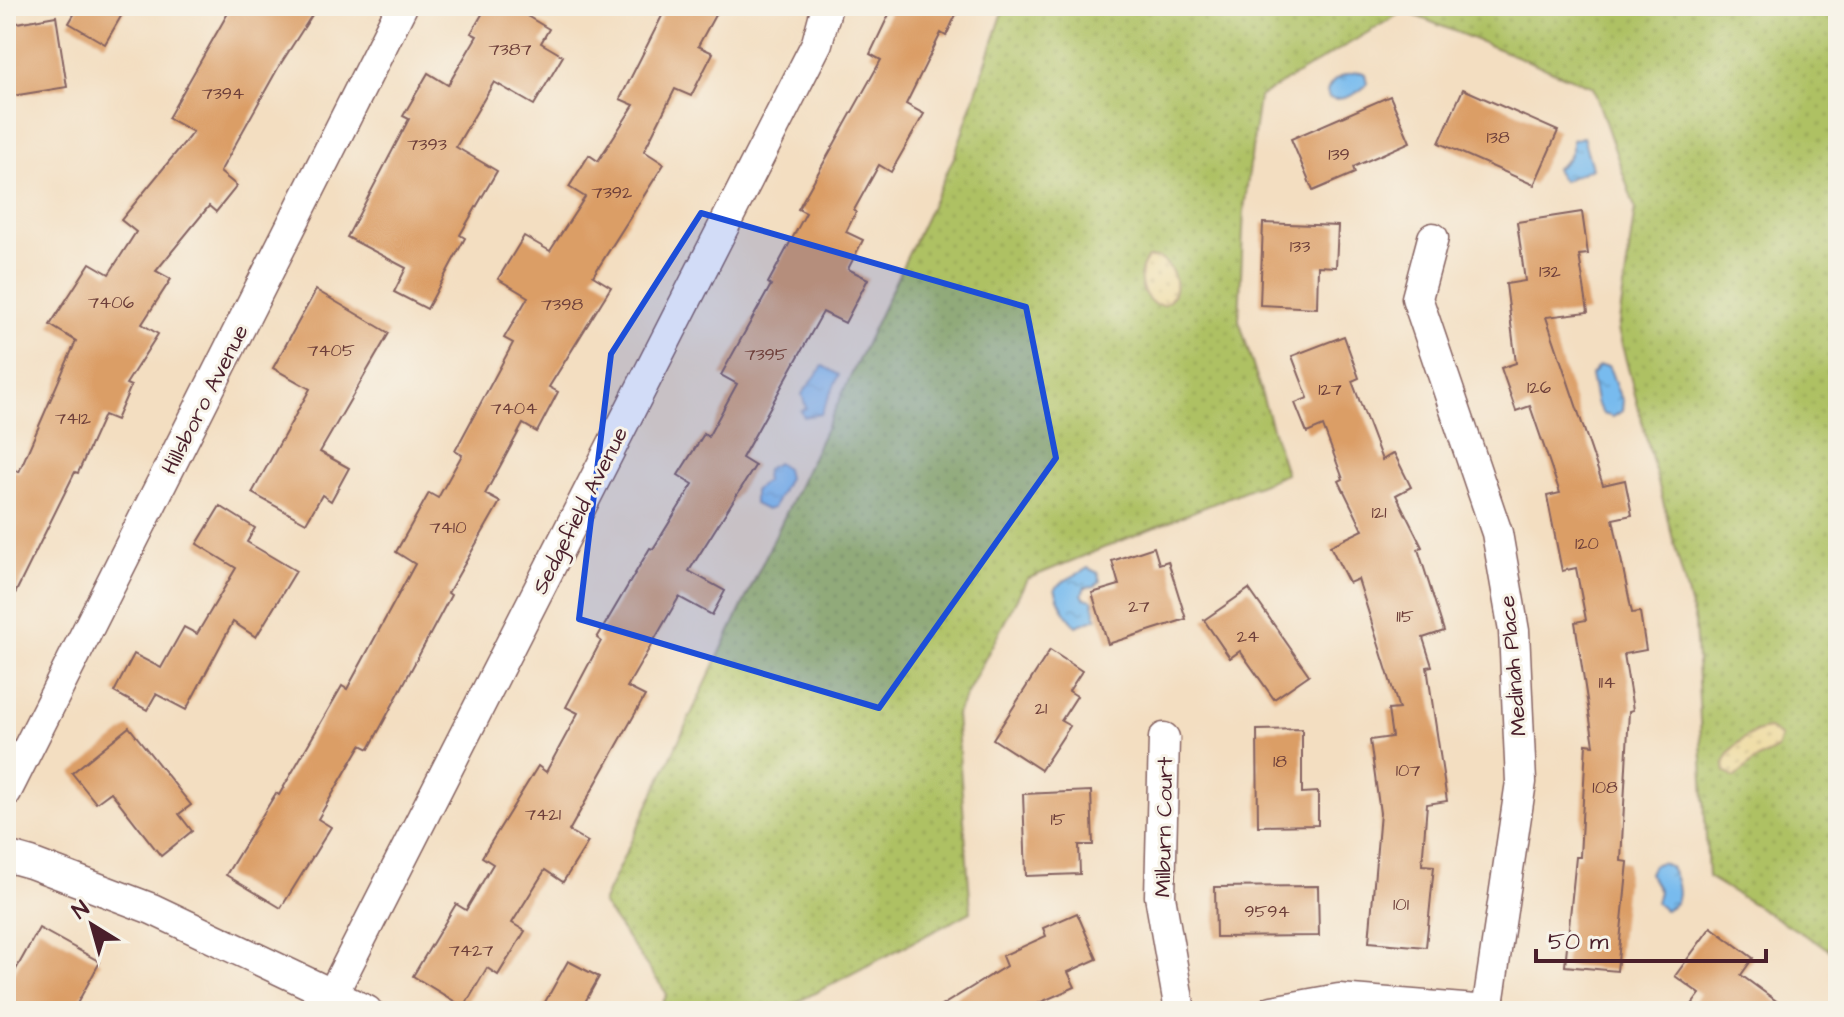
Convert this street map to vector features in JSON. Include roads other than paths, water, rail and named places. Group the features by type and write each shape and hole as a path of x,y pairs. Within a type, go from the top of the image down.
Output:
{"street":[{"name":"Hillsboro Avenue","path":"6,792 402,6"},
{"name":"Sedgefield Avenue","path":"328,1002 817,43 827,6"},
{"name":"Medinah Place","path":"1433,238 1417,298 1497,533 1514,631 1521,782 1487,1011"},
{"name":"Milburn Court","path":"1164,738 1160,896 1180,1011"},
{"path":"6,856 152,909 328,1002 367,1011"},
{"path":"1272,1011 1339,999 1487,1011"}],"water":[{"path":"1361,72 1365,74 1367,83 1360,91 1344,98 1329,98 1327,92 1336,80"},
{"path":"1583,137 1592,168 1563,181 1555,169 1568,157 1572,140"},
{"path":"823,366 839,375 821,414 804,417 801,411 806,408 802,394"},
{"path":"1599,366 1608,366 1623,400 1622,411 1613,417 1603,414 1596,402 1591,375"},
{"path":"777,463 786,469 788,478 773,508 766,510 754,504 754,491 765,481 766,469"},
{"path":"1088,568 1098,573 1100,581 1095,586 1085,587 1082,594 1084,598 1092,600 1097,618 1076,626 1063,608 1055,588"},
{"path":"1661,862 1670,867 1678,892 1675,903 1664,910 1656,903 1659,891 1649,873 1653,865"}]}
